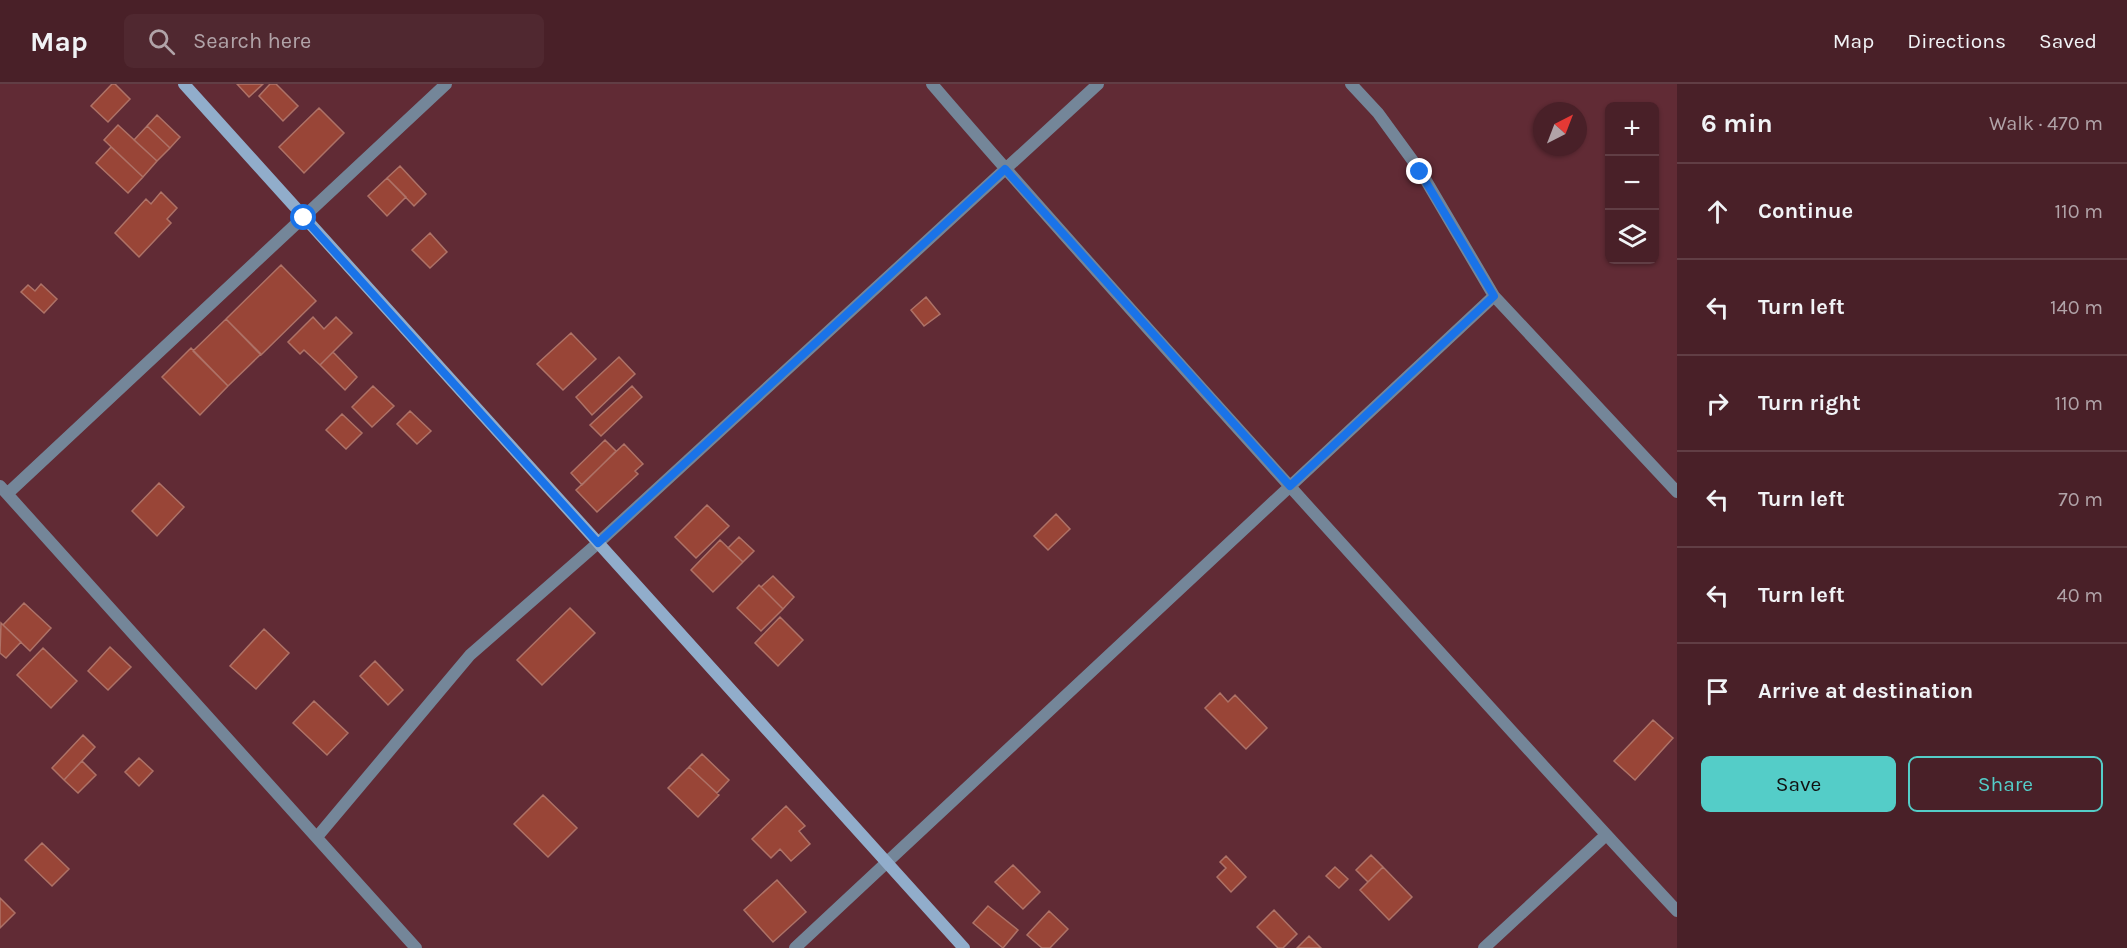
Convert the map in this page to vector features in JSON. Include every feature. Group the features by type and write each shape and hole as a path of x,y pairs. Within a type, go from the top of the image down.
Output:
{"street":[{"path":"184,84 964,948"},
{"path":"416,948 4,490 304,218 446,84"},
{"path":"932,84 1005,169 1290,486 1677,911"},
{"path":"317,837 471,655 598,543 1098,84"},
{"path":"1351,84 1378,113 1420,172 1494,296 1677,492"},
{"path":"795,948 1494,296"},
{"path":"1484,948 1606,835"}],"building":[{"path":"112,84 115,84 130,99 108,122 91,106"},
{"path":"237,84 263,84 249,97"},
{"path":"270,84 276,84 298,106 283,121 259,96"},
{"path":"319,108 344,133 304,173 279,147"},
{"path":"157,115 180,137 170,148 147,126"},
{"path":"118,125 157,161 143,177 104,140"},
{"path":"147,126 170,148 157,161 134,140"},
{"path":"111,147 143,177 128,193 96,163"},
{"path":"400,166 426,194 414,206 387,178"},
{"path":"387,178 406,197 387,216 368,196"},
{"path":"161,192 177,208 167,219 171,223 139,257 115,233 146,199 151,204"},
{"path":"430,233 447,252 430,268 412,250"},
{"path":"281,265 316,301 261,355 226,319"},
{"path":"41,284 57,299 44,313 21,292 28,285 35,291"},
{"path":"926,297 940,314 924,326 911,310"},
{"path":"313,317 324,329 336,317 352,333 320,365 304,350 300,354 288,342"},
{"path":"226,319 261,354 228,386 193,351"},
{"path":"571,333 596,359 563,390 537,364"},
{"path":"191,348 228,386 200,415 162,377"},
{"path":"333,352 357,377 345,390 320,365"},
{"path":"619,357 635,374 592,415 576,397"},
{"path":"373,386 394,406 372,427 352,407"},
{"path":"632,386 642,397 601,436 590,425"},
{"path":"410,411 431,431 417,444 397,424"},
{"path":"342,414 362,433 346,449 326,430"},
{"path":"605,440 616,451 582,485 571,473"},
{"path":"624,444 643,464 635,471 638,474 597,512 576,490"},
{"path":"159,483 184,507 157,536 132,511"},
{"path":"707,505 729,526 696,558 675,537"},
{"path":"1056,514 1070,529 1048,550 1034,536"},
{"path":"739,537 754,551 743,562 728,548"},
{"path":"720,540 743,562 713,592 691,570"},
{"path":"773,576 794,597 783,609 761,587"},
{"path":"759,585 783,609 761,631 737,608"},
{"path":"24,603 51,628 30,651 3,625"},
{"path":"570,608 595,633 542,685 517,660"},
{"path":"780,617 803,640 778,666 755,643"},
{"path":"1,623 21,642 6,658 0,653"},
{"path":"264,629 289,653 256,689 230,666"},
{"path":"110,647 131,667 108,690 88,671"},
{"path":"43,648 77,681 51,708 17,675"},
{"path":"375,661 403,690 388,705 360,676"},
{"path":"1220,693 1228,702 1235,695 1267,728 1246,749 1205,708"},
{"path":"314,701 348,733 327,755 293,723"},
{"path":"1653,720 1673,738 1635,780 1614,761"},
{"path":"83,735 95,747 64,780 52,768"},
{"path":"702,754 729,780 717,793 689,767"},
{"path":"139,758 153,771 139,786 125,772"},
{"path":"82,761 96,775 78,793 64,780"},
{"path":"689,767 719,795 698,817 668,788"},
{"path":"543,795 577,828 548,857 514,824"},
{"path":"786,806 805,826 799,831 810,844 791,861 780,849 771,858 752,839"},
{"path":"42,843 69,869 52,886 25,860"},
{"path":"1371,855 1383,867 1368,882 1356,870"},
{"path":"1226,856 1246,877 1231,892 1217,877 1226,868 1220,862"},
{"path":"1013,865 1040,892 1023,909 995,882"},
{"path":"1335,867 1348,879 1339,888 1326,876"},
{"path":"1383,867 1412,897 1389,920 1360,890"},
{"path":"777,880 806,912 773,942 744,910"},
{"path":"0,898 15,913 0,928"},
{"path":"988,906 1018,930 1003,948 973,923"},
{"path":"1274,910 1297,934 1283,948 1278,948 1257,927"},
{"path":"1049,911 1068,929 1050,948 1042,948 1027,935"},
{"path":"1309,936 1321,948 1297,948"}],"route":[{"path":"304,218 598,543 1005,169 1290,486 1494,296 1420,172"}]}
